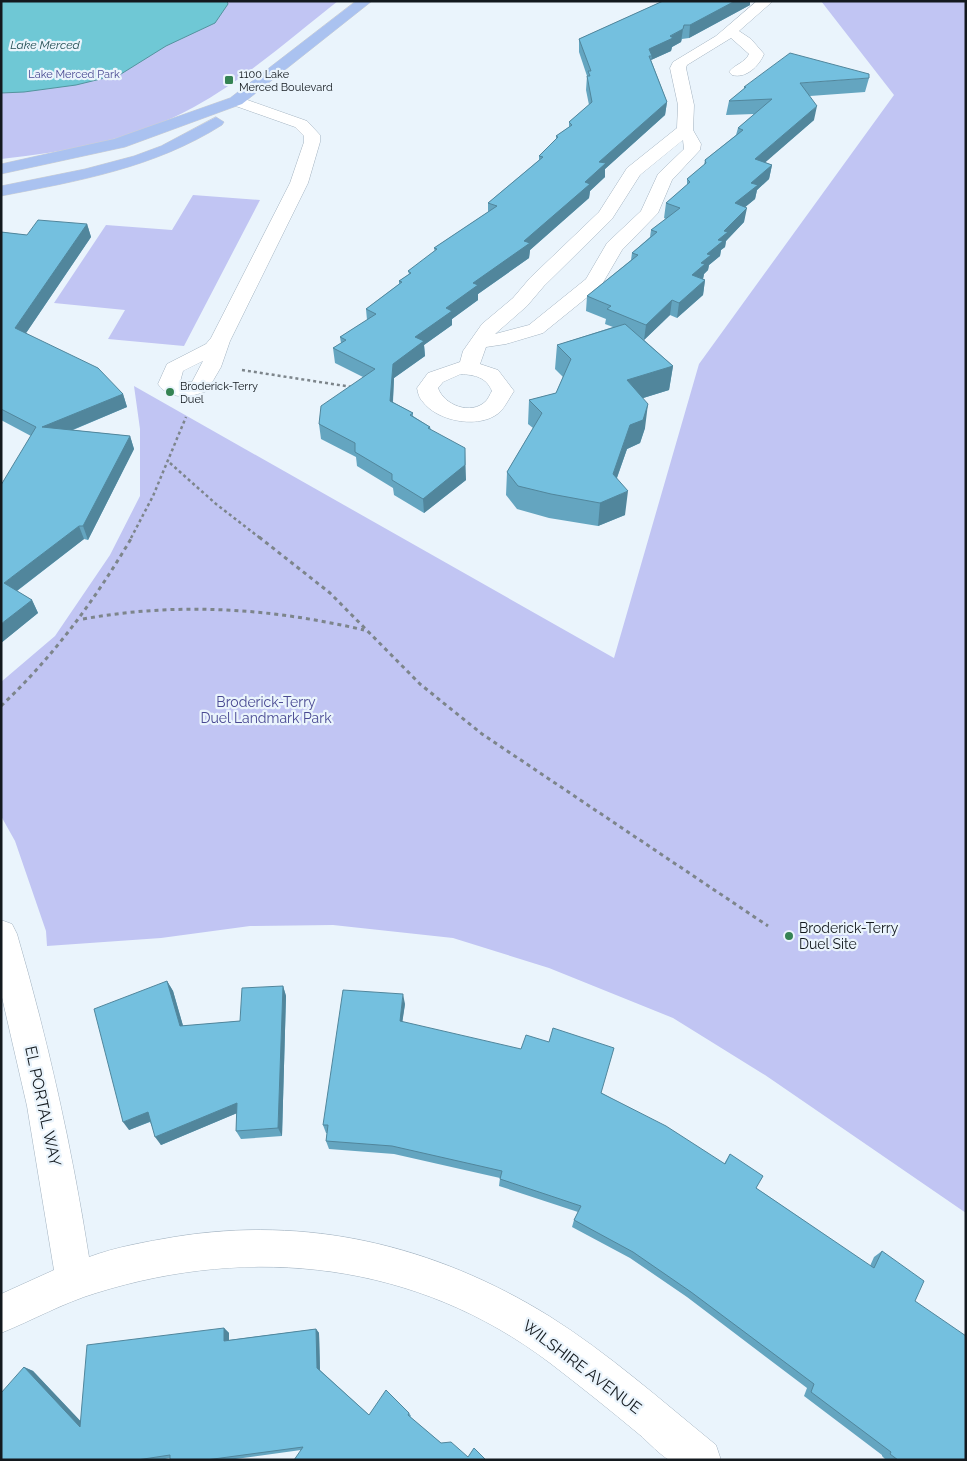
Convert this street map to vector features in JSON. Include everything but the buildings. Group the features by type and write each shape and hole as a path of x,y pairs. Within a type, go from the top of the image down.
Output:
{"main road":[{"path":"1,191 102,170 149,156 205,130 229,111 236,101 365,1"},
{"path":"1,168 19,166 119,143 236,101"}],"street":[{"path":"478,342 506,338 536,329 548,322 594,282 614,247 649,213 664,178 692,150 693,144 685,130 686,105 678,68 687,58 721,39 766,1"},
{"path":"730,32 746,42 756,54 753,62 738,72"},
{"path":"220,341 213,348 174,368 168,384 174,389 192,390 204,381 220,341 300,183 312,142 312,135 308,129 293,120 236,101"},
{"path":"469,368 478,342 495,322 520,302 606,215 633,172 685,130"},
{"name":"EL PORTAL WAY","path":"1,934 31,1046 65,1215 74,1280"},
{"name":"WILSHIRE AVENUE","path":"1,1314 74,1280 142,1260 199,1251 266,1248 334,1252 402,1268 467,1292 534,1329 598,1375 701,1460"}],"path":[{"path":"211,367 254,371 361,388"},
{"path":"1,706 26,684 82,619 130,539 170,463 186,416 192,390"},
{"path":"170,463 216,504 330,593 420,684 482,734 570,791 680,869 768,926"},
{"path":"82,619 122,610 212,607 326,620 365,630"}],"green space":[{"name":"Lake Merced Park","path":"1,1 338,1 231,84 172,118 125,136 76,148 1,159"},
{"name":"Broderick-Terry Duel Landmark Park","path":"821,1 966,1 966,1213 765,1075 673,1018 549,968 453,938 333,925 250,926 161,938 47,946 46,931 15,841 1,816 1,682 55,636 110,555 140,496 140,429 134,386 614,658 699,364 894,95"},
{"path":"193,195 260,200 184,346 108,339 125,310 54,303 106,225 172,230"}],"water":[{"name":"Lake Merced","path":"1,1 227,1 228,4 215,23 166,46 121,74 76,85 1,93"}],"place":[{"name":"1100 Lake Merced Boulevard","path":"229,80"},
{"name":"Broderick-Terry Duel","path":"170,392"},
{"name":"Broderick-Terry Duel Site","path":"789,936"}]}
